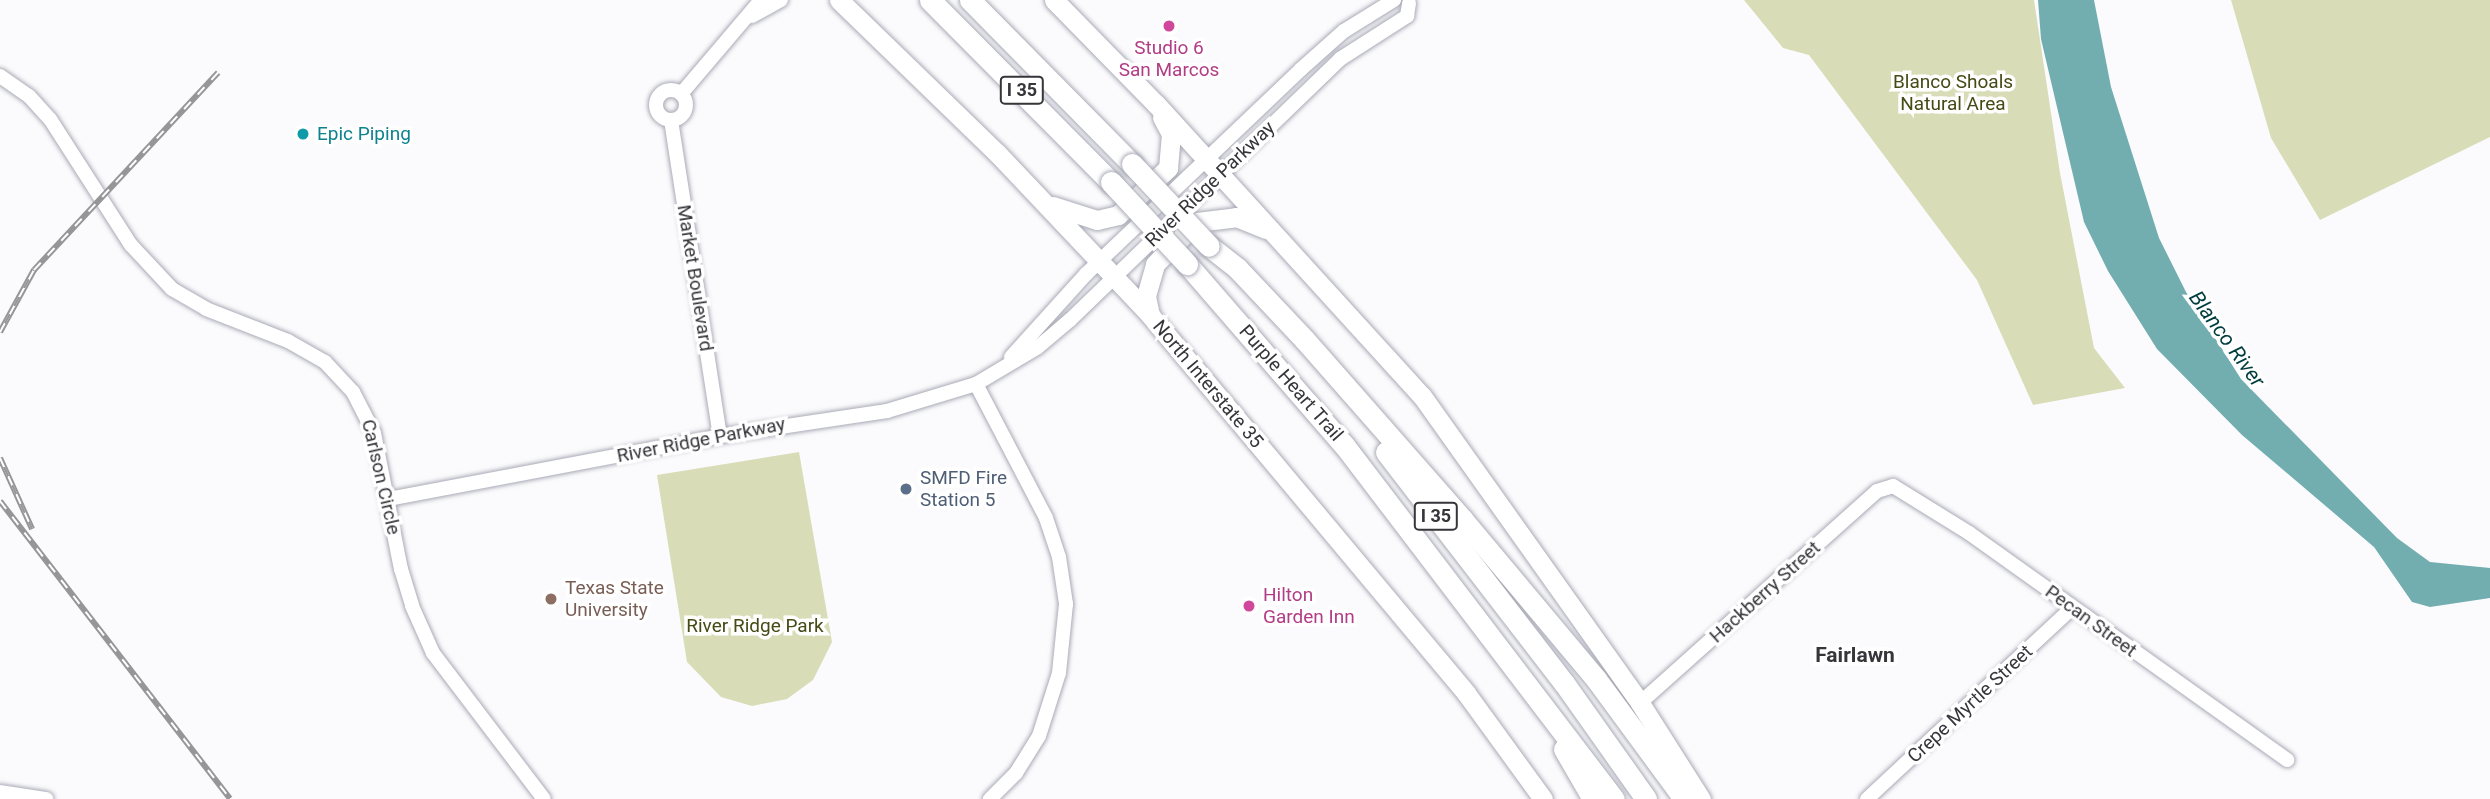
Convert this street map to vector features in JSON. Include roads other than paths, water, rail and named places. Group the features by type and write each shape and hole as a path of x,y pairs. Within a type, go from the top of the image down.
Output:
{"highway":[{"name":"Purple Heart Trail","path":"930,0 1111,182 1187,264 1344,445 1511,659 1614,799"},
{"name":"Purple Heart Trail","path":"970,0 1209,246 1439,520 1646,799"},
{"path":"1209,246 1237,268 1304,339 1463,520 1596,679 1684,799"},
{"path":"1511,659 1593,799"}],"main road":[{"name":"North Interstate 35","path":"839,0 1045,203 1150,315 1466,693 1543,799"},
{"path":"1054,0 1156,104 1422,396 1640,703 1701,799"},
{"path":"1045,203 1097,220 1118,215 1168,168 1171,134 1156,104"},
{"path":"1150,315 1146,296 1154,264 1197,222 1210,217 1236,217 1270,231"}],"street":[{"name":"Market Boulevard","path":"681,94 761,0"},
{"name":"Market Boulevard","path":"750,16 781,0"},
{"name":"River Ridge Parkway","path":"388,499 720,436 887,411 976,384 1006,363 1038,347 1114,277 1213,167 1344,31 1405,1 1407,16 1340,59 1213,167 1100,262 1006,363"},
{"name":"Carlson Circle","path":"0,76 29,96 50,119 131,245 172,289 206,309 300,348 325,362 353,392 374,433 412,606 433,653 544,799"},
{"name":"Market Boulevard","path":"671,120 659,115 657,97 668,90 681,94"},
{"name":"Market Boulevard","path":"671,120 685,111 681,94"},
{"name":"Market Boulevard","path":"671,120 720,436"},
{"path":"976,384 1046,517 1059,557 1066,604 1059,673 1039,736 1016,773 990,799"},
{"name":"Hackberry Street","path":"1640,703 1877,491 1893,486"},
{"name":"Pecan Street","path":"1893,486 1958,526 2287,760"},
{"name":"Crepe Myrtle Street","path":"1867,799 2072,608"},
{"path":"0,792 46,799"}],"water":[{"path":"2038,0 2094,0 2111,87 2159,238 2186,292 2241,379 2397,538 2430,562 2490,568 2490,598 2430,607 2412,602 2374,547 2242,435 2157,349 2108,271 2084,222 2041,39"}],"railway":[{"path":"0,332 34,270 218,73"},
{"path":"0,458 32,529"},
{"path":"0,501 230,799"}],"place":[{"name":"Studio 6 San Marcos","path":"1169,26"},
{"name":"Epic Piping","path":"303,134"},
{"name":"SMFD Fire Station 5","path":"906,489"},
{"name":"Texas State University","path":"551,599"},
{"name":"Hilton Garden Inn","path":"1249,606"}],"district":[{"name":"Fairlawn","path":"1855,655"}],"park label":[{"name":"Blanco Shoals Natural Area","path":"1953,93"},
{"name":"River Ridge Park","path":"755,626"}],"water label":[{"name":"Blanco River","path":"2227,339"}]}
